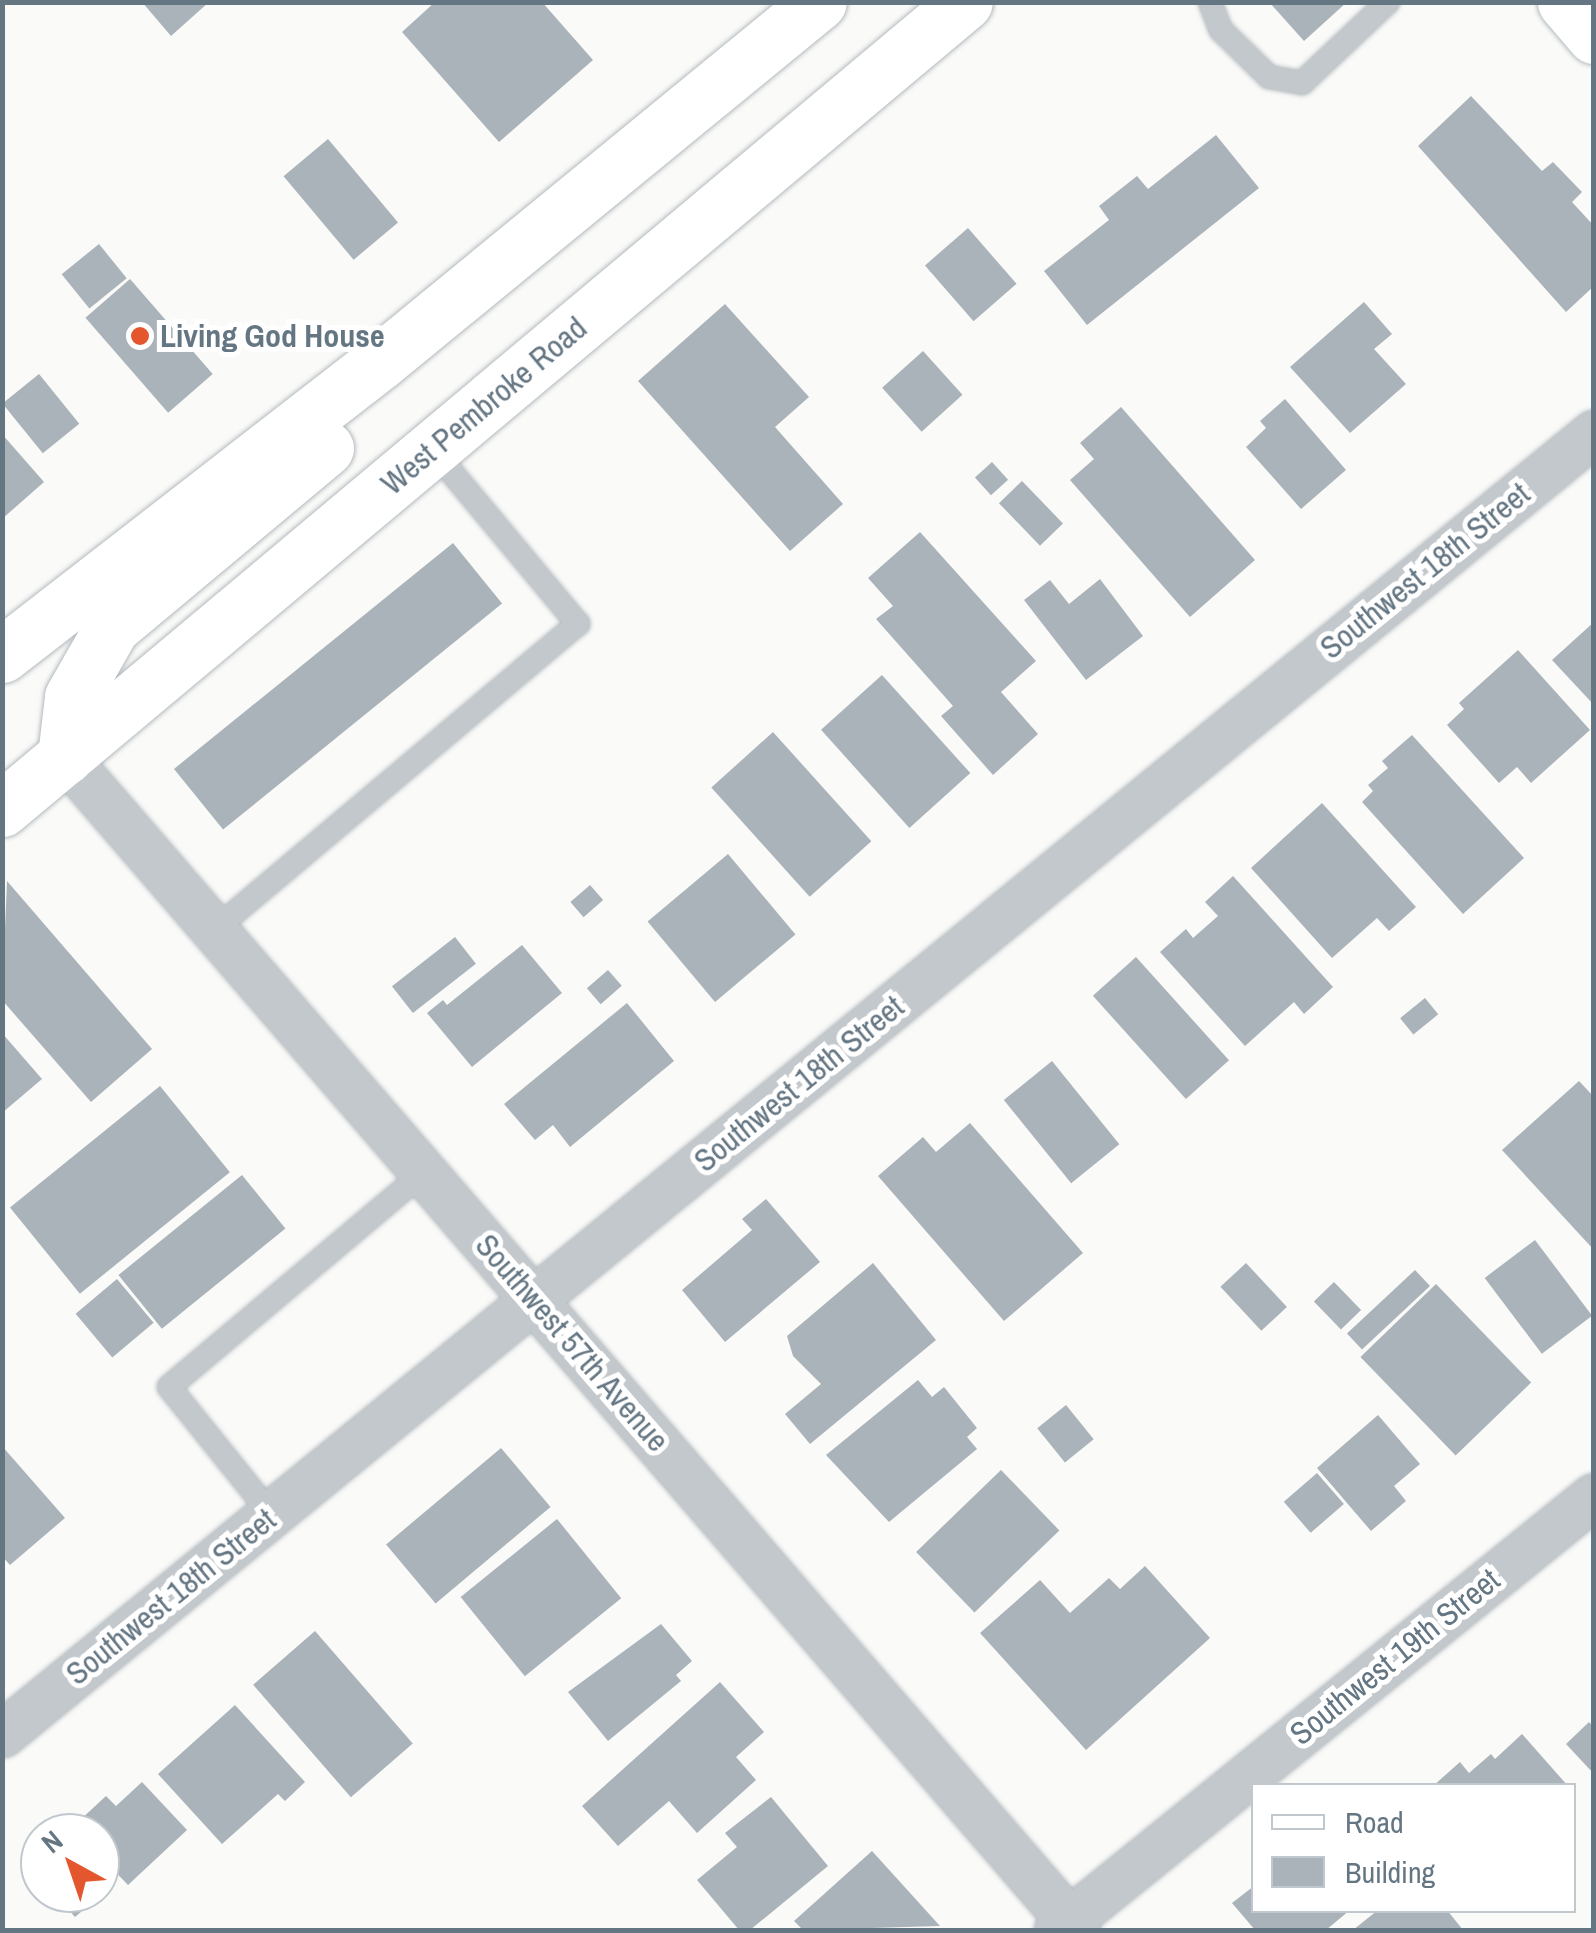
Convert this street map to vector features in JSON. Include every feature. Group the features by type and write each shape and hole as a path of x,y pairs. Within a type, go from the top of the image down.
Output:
{"main road":[{"path":"2,655 381,362 819,2"},
{"name":"West Pembroke Road","path":"2,810 966,2"},
{"path":"1564,2 1594,36"},
{"path":"65,757 72,697 112,627 331,444 381,362"}],"street":[{"name":"Southwest 18th Street","path":"2,1734 1594,433"},
{"name":"Southwest 57th Avenue","path":"65,757 422,1174 536,1300 1067,1927"},
{"name":"Southwest 19th Street","path":"1067,1927 1594,1496"}],"lane":[{"path":"1210,2 1222,30 1269,77 1302,83 1388,2"},
{"path":"214,930 578,624 432,449"},
{"path":"272,1515 169,1387 422,1174"}],"building":[{"path":"142,2 209,2 171,36"},
{"path":"435,2 542,2 593,60 499,142 402,32"},
{"path":"1269,2 1347,2 1304,41"},
{"path":"1471,96 1542,171 1553,162 1582,192 1572,202 1594,226 1594,286 1566,312 1418,146"},
{"path":"1216,135 1259,188 1087,325 1044,271 1109,220 1099,206 1137,176 1148,189"},
{"path":"328,139 398,222 354,260 284,176"},
{"path":"968,228 1017,284 974,321 925,265"},
{"path":"99,244 127,278 89,308 62,274"},
{"name":"Living God House","path":"130,279 213,374 168,413 85,318"},
{"path":"1364,302 1392,334 1374,349 1406,384 1350,433 1290,367"},
{"path":"725,304 809,397 775,427 843,504 790,551 638,381"},
{"path":"923,351 962,395 922,432 882,388"},
{"path":"39,374 79,424 43,453 2,404"},
{"path":"1285,399 1346,470 1301,509 1246,447 1266,428 1260,421"},
{"path":"1121,407 1255,560 1190,617 1070,480 1094,459 1080,443"},
{"path":"2,434 44,482 2,519"},
{"path":"992,462 1008,480 991,495 975,477"},
{"path":"1022,481 1063,523 1040,546 999,503"},
{"path":"920,532 1036,661 1001,692 1038,734 993,775 941,716 953,706 876,619 893,606 868,578"},
{"path":"453,543 502,604 223,830 174,769"},
{"path":"1100,579 1143,636 1086,680 1024,600 1050,580 1069,604"},
{"path":"1594,622 1594,705 1552,660"},
{"path":"1518,650 1590,730 1531,783 1517,767 1499,783 1447,725 1464,709 1459,703"},
{"path":"882,675 970,773 909,828 821,730"},
{"path":"773,732 871,841 810,897 711,788"},
{"path":"1412,735 1524,858 1463,914 1362,802 1373,791 1368,785 1388,768 1382,761"},
{"path":"1322,803 1416,907 1389,931 1377,918 1332,958 1251,868"},
{"path":"728,854 795,934 715,1002 648,921"},
{"path":"1233,876 1333,987 1304,1014 1294,1002 1245,1046 1160,952 1186,929 1193,938 1218,916 1205,902"},
{"path":"7,881 152,1049 91,1102 2,1000"},
{"path":"590,885 603,900 583,917 570,902"},
{"path":"455,937 476,964 413,1013 392,986"},
{"path":"522,945 562,993 472,1067 427,1013 443,1000 447,1005"},
{"path":"1136,957 1229,1060 1186,1099 1093,996"},
{"path":"608,970 622,986 601,1004 587,988"},
{"path":"1425,998 1438,1014 1413,1034 1400,1018"},
{"path":"627,1003 674,1061 570,1147 553,1125 535,1140 504,1104"},
{"path":"2,1033 42,1079 2,1113"},
{"path":"1052,1061 1119,1144 1071,1183 1004,1100"},
{"path":"1579,1081 1594,1097 1594,1250 1502,1150"},
{"path":"160,1086 230,1172 80,1294 10,1207"},
{"path":"970,1123 1083,1253 1004,1321 878,1176 923,1137 936,1152"},
{"path":"242,1175 285,1229 162,1329 118,1275"},
{"path":"766,1199 820,1262 725,1342 682,1290 752,1230 742,1219"},
{"path":"1535,1240 1592,1316 1542,1354 1485,1278"},
{"path":"873,1263 936,1340 810,1444 785,1414 821,1384 793,1356 787,1336"},
{"path":"1246,1263 1287,1307 1261,1331 1220,1287"},
{"path":"1415,1270 1430,1286 1362,1350 1347,1333"},
{"path":"117,1279 154,1323 112,1357 76,1314"},
{"path":"1334,1282 1361,1310 1341,1330 1314,1301"},
{"path":"1436,1284 1531,1383 1456,1455 1360,1357"},
{"path":"918,1380 932,1397 944,1387 977,1428 967,1437 977,1449 889,1522 826,1455"},
{"path":"1066,1405 1094,1439 1065,1462 1037,1428"},
{"path":"1378,1415 1420,1464 1394,1486 1406,1501 1371,1531 1317,1468"},
{"path":"2,1446 65,1518 10,1565 2,1556"},
{"path":"501,1448 550,1507 436,1603 386,1544"},
{"path":"1001,1470 1059,1530 974,1612 916,1552"},
{"path":"1317,1473 1344,1504 1311,1533 1284,1502"},
{"path":"557,1519 621,1598 525,1676 461,1597"},
{"path":"1145,1566 1210,1638 1086,1750 980,1633 1040,1580 1070,1613 1109,1578 1120,1589"},
{"path":"661,1624 692,1661 676,1675 681,1681 608,1741 568,1692"},
{"path":"315,1631 413,1743 351,1797 253,1685"},
{"path":"720,1682 764,1732 736,1757 756,1780 697,1833 669,1801 618,1846 582,1806"},
{"path":"235,1705 305,1782 285,1801 278,1794 222,1844 158,1774"},
{"path":"1589,1722 1594,1728 1594,1774 1566,1744"},
{"path":"1522,1734 1565,1783 1436,1783 1460,1762 1469,1773 1491,1754 1495,1759"},
{"path":"142,1782 187,1830 128,1885 120,1877 120,1813 88,1813 106,1796 116,1806"},
{"path":"771,1797 828,1866 750,1930 739,1930 697,1880 737,1847 725,1833"},
{"path":"872,1851 940,1926 803,1930 794,1921"},
{"path":"1251,1888 1251,1913 1346,1913 1326,1930 1255,1930 1232,1903"},
{"path":"1374,1913 1449,1913 1463,1930 1353,1930"}],"place":[{"name":"Living God House","path":"140,336"}]}
